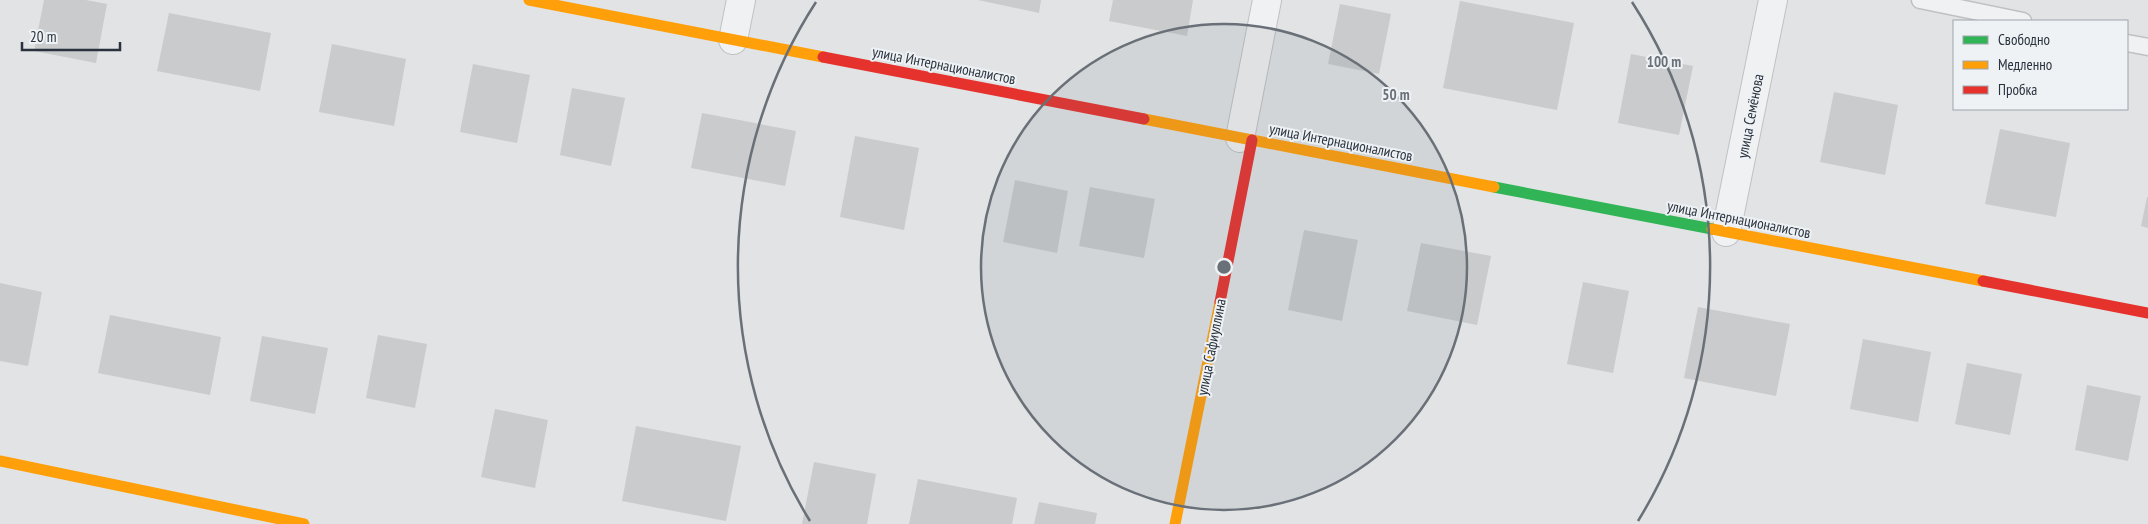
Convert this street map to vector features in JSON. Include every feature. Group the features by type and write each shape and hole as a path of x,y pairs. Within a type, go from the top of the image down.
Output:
{"street":[{"name":"улица Интернационалистов","path":"529,0 2148,313"},
{"path":"733,40 741,0"},
{"name":"улица Сафиуллина","path":"1175,524 1246,139 1266,0"},
{"name":"улица Семёнова","path":"1726,232 1773,0"},
{"path":"0,461 304,524"}],"lane":[{"path":"1920,0 2018,20"},
{"path":"2128,42 2148,47"}],"building":[{"path":"44,0 86,0 107,4 96,63 34,51"},
{"path":"978,0 1041,0 1039,13"},
{"path":"1113,0 1193,0 1187,36 1109,21"},
{"path":"1460,1 1574,23 1557,110 1443,88"},
{"path":"1340,4 1391,14 1379,74 1328,64"},
{"path":"169,13 271,33 260,91 157,71"},
{"path":"332,44 406,59 394,126 319,112"},
{"path":"1631,54 1693,66 1679,135 1618,123"},
{"path":"473,64 530,75 517,143 460,132"},
{"path":"572,88 625,98 611,166 560,155"},
{"path":"1834,92 1898,105 1885,175 1820,162"},
{"path":"702,113 796,131 785,186 691,168"},
{"path":"2000,129 2070,143 2056,217 1985,204"},
{"path":"855,136 919,148 904,230 840,217"},
{"path":"1015,180 1068,191 1057,253 1003,242"},
{"path":"1090,187 1155,199 1144,258 1079,246"},
{"path":"2148,197 2148,228 2141,226"},
{"path":"1304,230 1358,240 1342,321 1288,310"},
{"path":"1421,243 1491,256 1477,325 1407,311"},
{"path":"1583,282 1629,291 1613,373 1567,364"},
{"path":"0,283 42,292 28,366 0,361"},
{"path":"1698,307 1790,324 1776,396 1684,378"},
{"path":"110,315 221,337 210,395 98,373"},
{"path":"378,335 427,344 415,408 366,398"},
{"path":"262,336 328,348 315,414 250,401"},
{"path":"1863,339 1931,352 1918,422 1850,409"},
{"path":"1967,363 2022,374 2010,435 1955,424"},
{"path":"2087,385 2141,396 2128,461 2075,450"},
{"path":"495,409 548,420 535,488 481,477"},
{"path":"636,426 741,446 726,521 622,501"},
{"path":"814,462 876,474 867,524 802,524"},
{"path":"918,479 1017,498 1012,524 909,524"},
{"path":"1039,502 1097,513 1095,524 1034,524"}],"traffic: fast":[{"path":"1494,187 1712,229"}],"traffic: slow":[{"path":"529,0 823,57"},
{"path":"1144,119 1494,187"},
{"path":"1712,229 1983,281"},
{"path":"1175,524 1220,302"},
{"path":"0,461 304,524"}],"traffic: jam":[{"path":"823,57 1144,119"},
{"path":"1220,302 1252,140"},
{"path":"1983,281 2148,313"}]}
